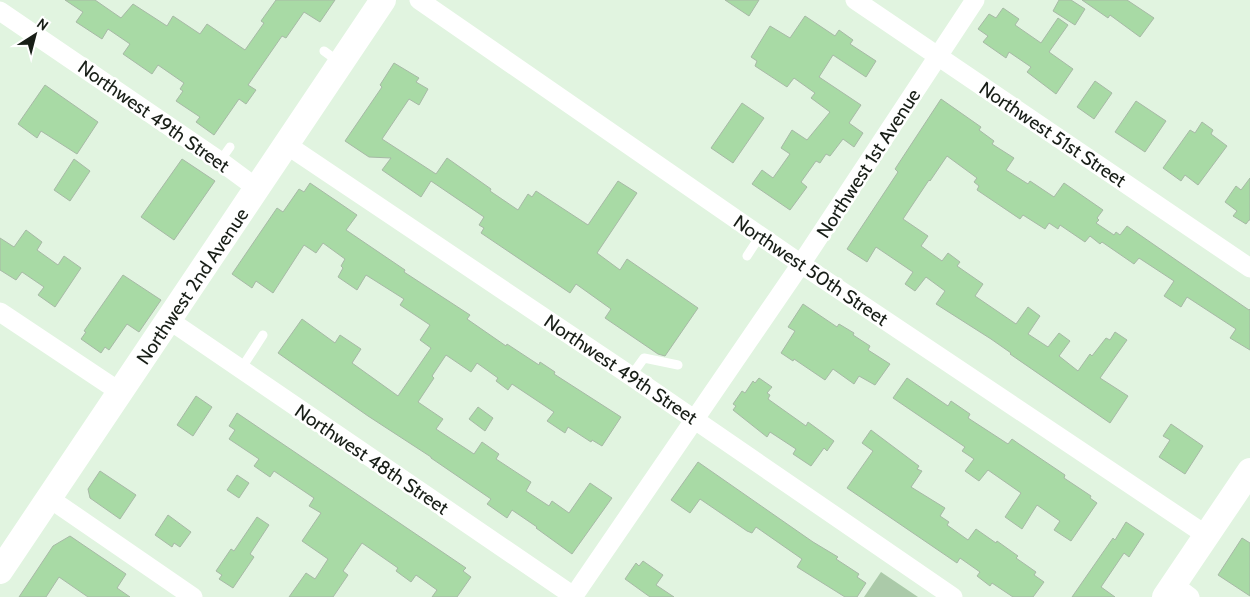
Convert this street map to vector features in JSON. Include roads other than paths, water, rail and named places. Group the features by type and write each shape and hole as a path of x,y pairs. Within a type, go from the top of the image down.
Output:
{"street":[{"name":"Northwest 2nd Avenue","path":"0,571 287,145 332,58 384,0"},
{"name":"Northwest 50th Street","path":"419,0 801,264 1206,535"},
{"name":"Northwest 51st Street","path":"855,0 1250,268"},
{"name":"Northwest 1st Avenue","path":"574,597 801,264 975,0"},
{"name":"Northwest 49th Street","path":"0,11 225,154 258,189"},
{"name":"Northwest 49th Street","path":"287,145 631,376 953,597"},
{"path":"0,312 120,392"},
{"name":"Northwest 48th Street","path":"169,320 574,597"},
{"path":"1176,593 1206,535 1250,471"},
{"path":"49,498 193,597"}],"lane":[{"path":"747,256 760,236"},
{"path":"241,369 263,335"},
{"path":"631,376 644,358 678,365"}]}
